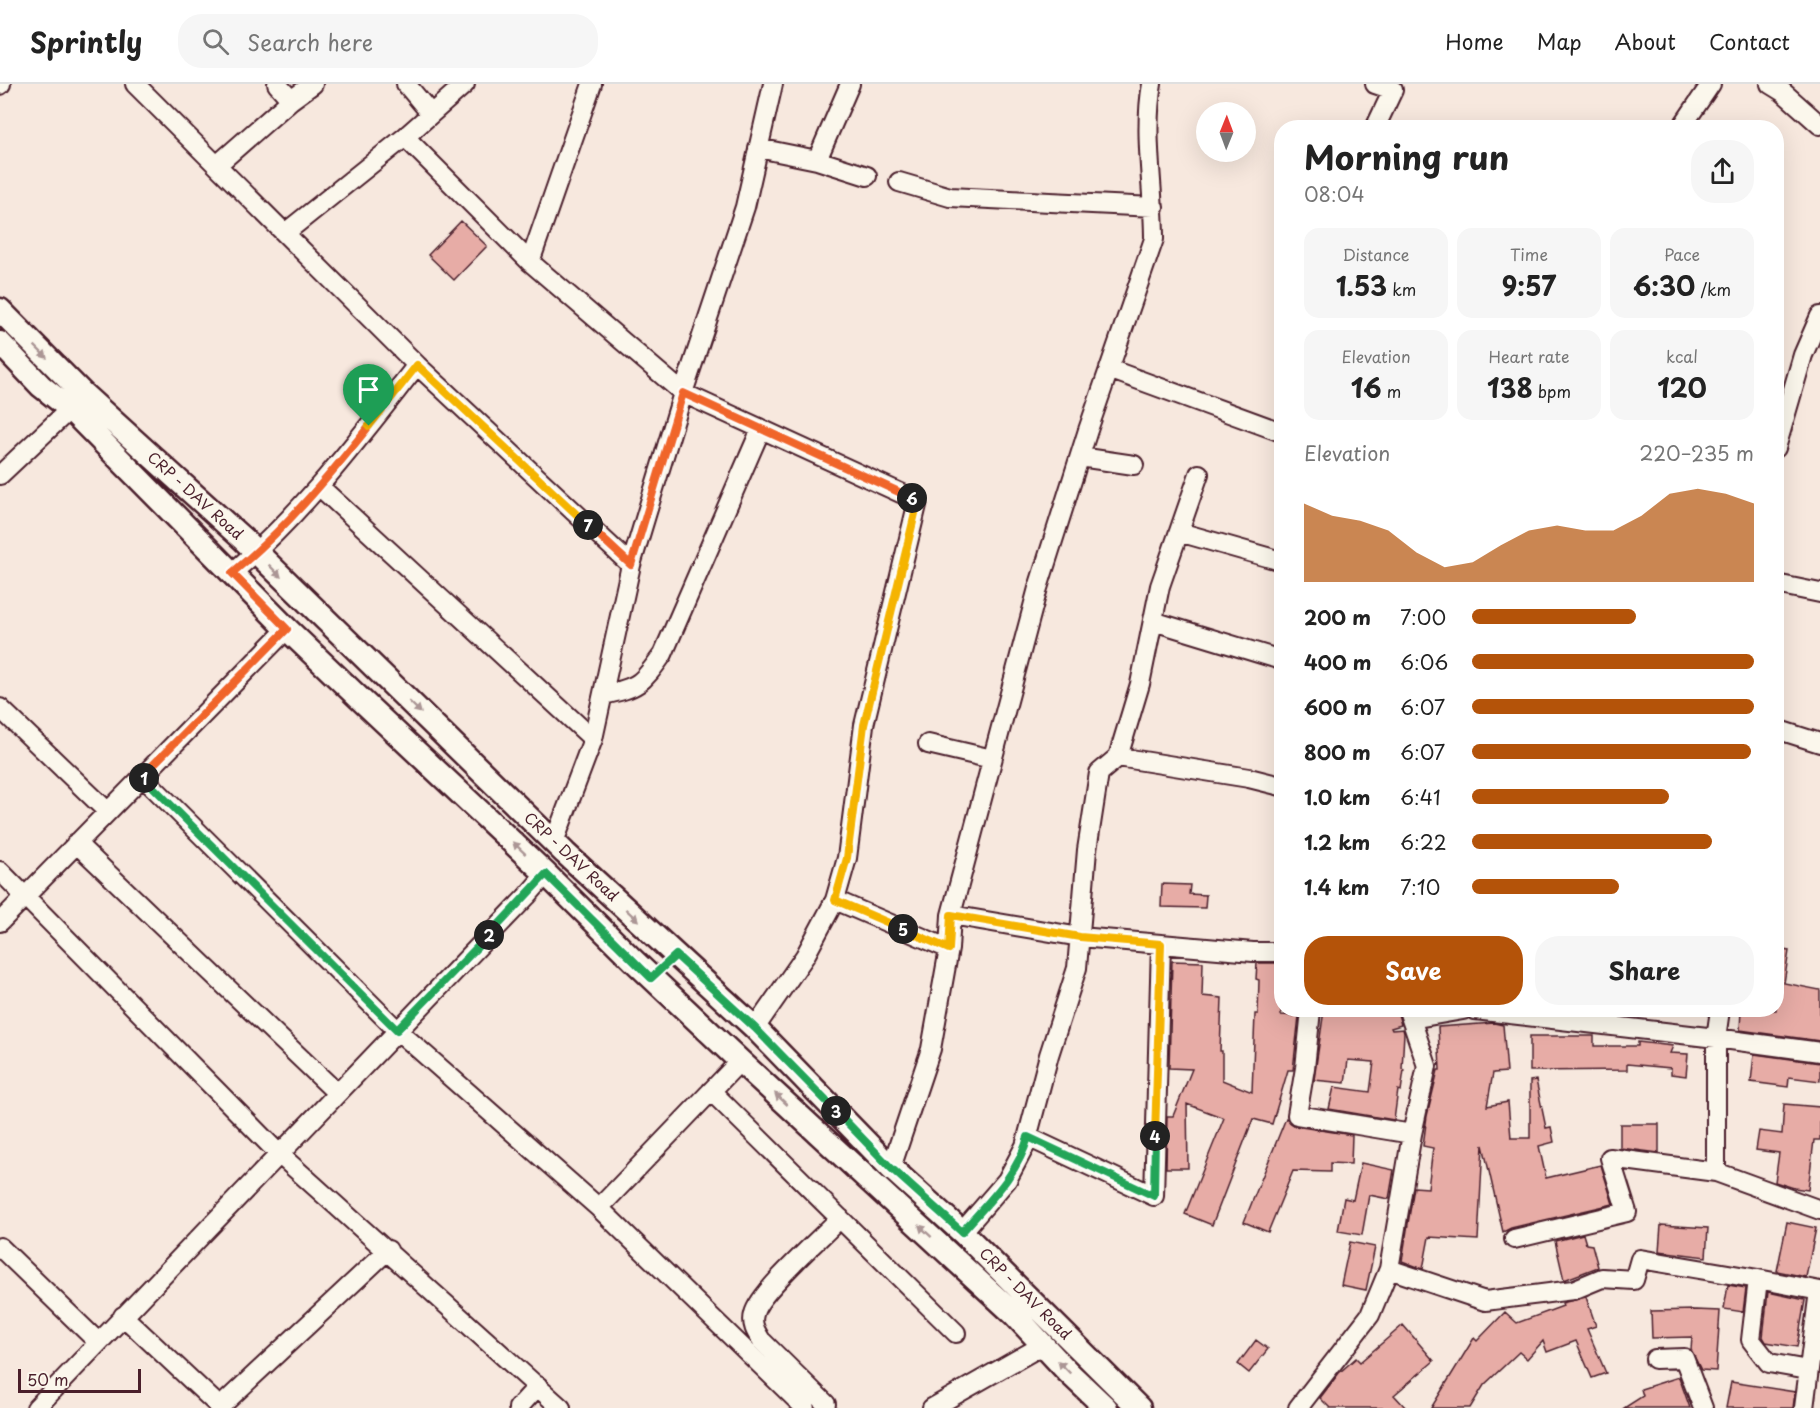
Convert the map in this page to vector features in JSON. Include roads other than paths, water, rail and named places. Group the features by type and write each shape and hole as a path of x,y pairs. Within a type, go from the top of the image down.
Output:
{"street":[{"path":"135,84 417,365 631,565"},
{"path":"278,84 291,100"},
{"path":"217,165 291,100 313,84"},
{"path":"406,84 431,114"},
{"path":"285,233 405,137 465,84"},
{"path":"530,262 592,84"},
{"path":"554,842 593,739 631,565 683,393 745,207 773,84"},
{"path":"817,160 850,84"},
{"path":"891,1168 932,1048 949,949 951,915 1038,588 1154,239 1154,207 1148,148 1152,84"},
{"path":"1374,84 1393,90 1379,120"},
{"path":"1686,120 1711,84"},
{"path":"1770,84 1783,92 1820,125"},
{"path":"405,137 530,262 683,393 918,501 864,725 847,858 835,900 805,956 755,1028"},
{"path":"758,148 817,160 867,176"},
{"path":"898,183 950,197 1154,207"},
{"name":"CRP - DAV Road","path":"0,310 83,394 257,553 554,842 755,1028 891,1168 962,1232 1139,1408"},
{"path":"1784,420 1803,355 1820,316"},
{"name":"CRP - DAV Road","path":"0,342 40,386 69,409 287,629 546,874 651,978 1016,1315 1106,1408"},
{"path":"232,573 257,553 320,486 417,365"},
{"path":"1109,369 1274,429"},
{"path":"0,476 69,409"},
{"path":"603,695 631,689 647,677 663,654 761,429"},
{"path":"1080,457 1134,465"},
{"path":"962,1232 1007,1180 1028,1137 1049,1056 1077,968 1088,850 1099,772 1118,757 1140,684 1160,586 1199,474"},
{"path":"320,486 593,739"},
{"path":"1179,532 1274,559"},
{"path":"1784,586 1820,593"},
{"path":"1153,621 1274,658"},
{"path":"0,922 287,629"},
{"path":"0,708 107,811"},
{"path":"1784,732 1820,743"},
{"path":"928,744 993,759"},
{"path":"1118,757 1249,778 1274,784"},
{"path":"142,776 397,1030 599,1208 805,1408"},
{"path":"76,843 337,1093"},
{"path":"0,871 279,1154 561,1408"},
{"path":"45,1405 98,1342 546,874"},
{"path":"835,900 949,949"},
{"path":"951,915 1080,937 1274,952"},
{"path":"1028,1137 1154,1196 1161,944"},
{"path":"651,978 676,955"},
{"path":"1310,1017 1297,1114 1412,1134"},
{"path":"1298,1408 1370,1315 1389,1269 1412,1134 1427,1066 1411,1017"},
{"path":"1535,1017 1820,1052"},
{"path":"1716,1172 1716,1038 1719,1017"},
{"path":"599,1208 740,1061"},
{"path":"711,1091 956,1333"},
{"path":"1514,1239 1627,1212 1610,1158 1716,1172 1820,1210"},
{"path":"826,1404 761,1340 755,1330 753,1316 762,1296 840,1218"},
{"path":"0,1247 98,1342"},
{"path":"123,1316 221,1408 387,1250"},
{"path":"1389,1269 1485,1301 1574,1290 1602,1278 1634,1280 1640,1259 1819,1291 1804,1408"},
{"path":"1758,1279 1751,1340 1770,1363 1808,1370"},
{"path":"932,1408 1043,1345"},
{"path":"1655,1359 1684,1359 1703,1408"},
{"path":"518,1408 538,1386"}]}
